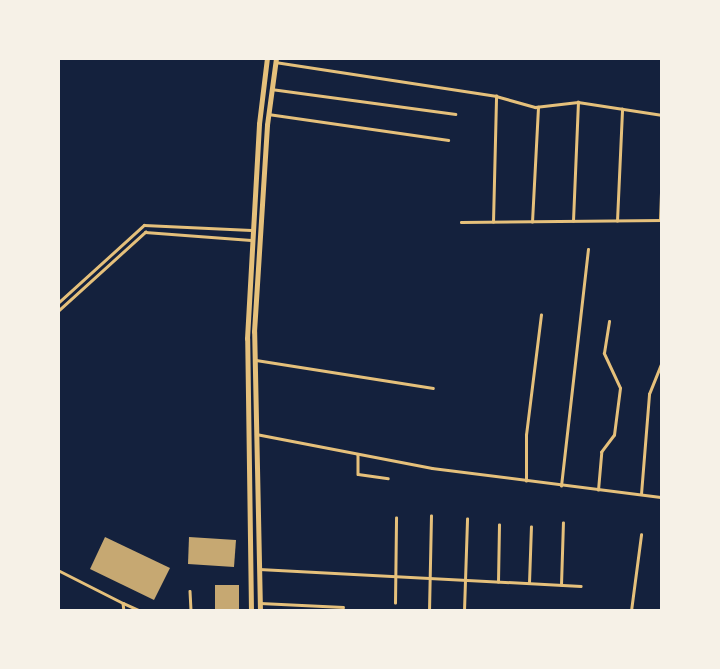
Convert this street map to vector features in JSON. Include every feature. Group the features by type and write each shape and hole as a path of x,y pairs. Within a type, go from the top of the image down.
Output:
{"main road":[{"path":"251,611 247,412 251,240 258,124 267,58"},
{"path":"260,611 254,360 267,125 276,60"},
{"path":"258,124 267,125"},
{"path":"247,412 255,412"}],"street":[{"path":"276,60 496,96 538,107 578,102 662,115"},
{"path":"271,88 455,114"},
{"path":"494,222 496,96"},
{"path":"573,221 578,102"},
{"path":"532,222 538,107"},
{"path":"617,220 622,109"},
{"path":"268,114 448,140"},
{"path":"461,222 661,220 662,165"},
{"path":"58,303 144,225 252,230"},
{"path":"58,311 149,231 251,240"},
{"path":"119,245 124,251"},
{"path":"561,486 588,250"},
{"path":"526,481 526,435 541,315"},
{"path":"598,490 601,452 614,435 620,388 604,353 609,321"},
{"path":"254,360 433,388"},
{"path":"641,495 649,394 662,361"},
{"path":"256,434 358,455 526,481 662,496"},
{"path":"358,455 358,474 388,478"},
{"path":"429,611 431,516"},
{"path":"395,603 396,517"},
{"path":"464,611 467,519"},
{"path":"561,585 562,523"},
{"path":"498,582 499,525"},
{"path":"529,583 531,527"},
{"path":"631,611 641,535"},
{"path":"259,569 581,586"},
{"path":"58,570 141,611"},
{"path":"190,591 191,611"},
{"path":"123,603 124,611"},
{"path":"260,603 343,607"}],"building":[{"path":"105,537 170,568 154,600 90,569"},
{"path":"189,537 236,540 234,567 188,564"},
{"path":"215,585 239,585 239,611 215,611"}]}
